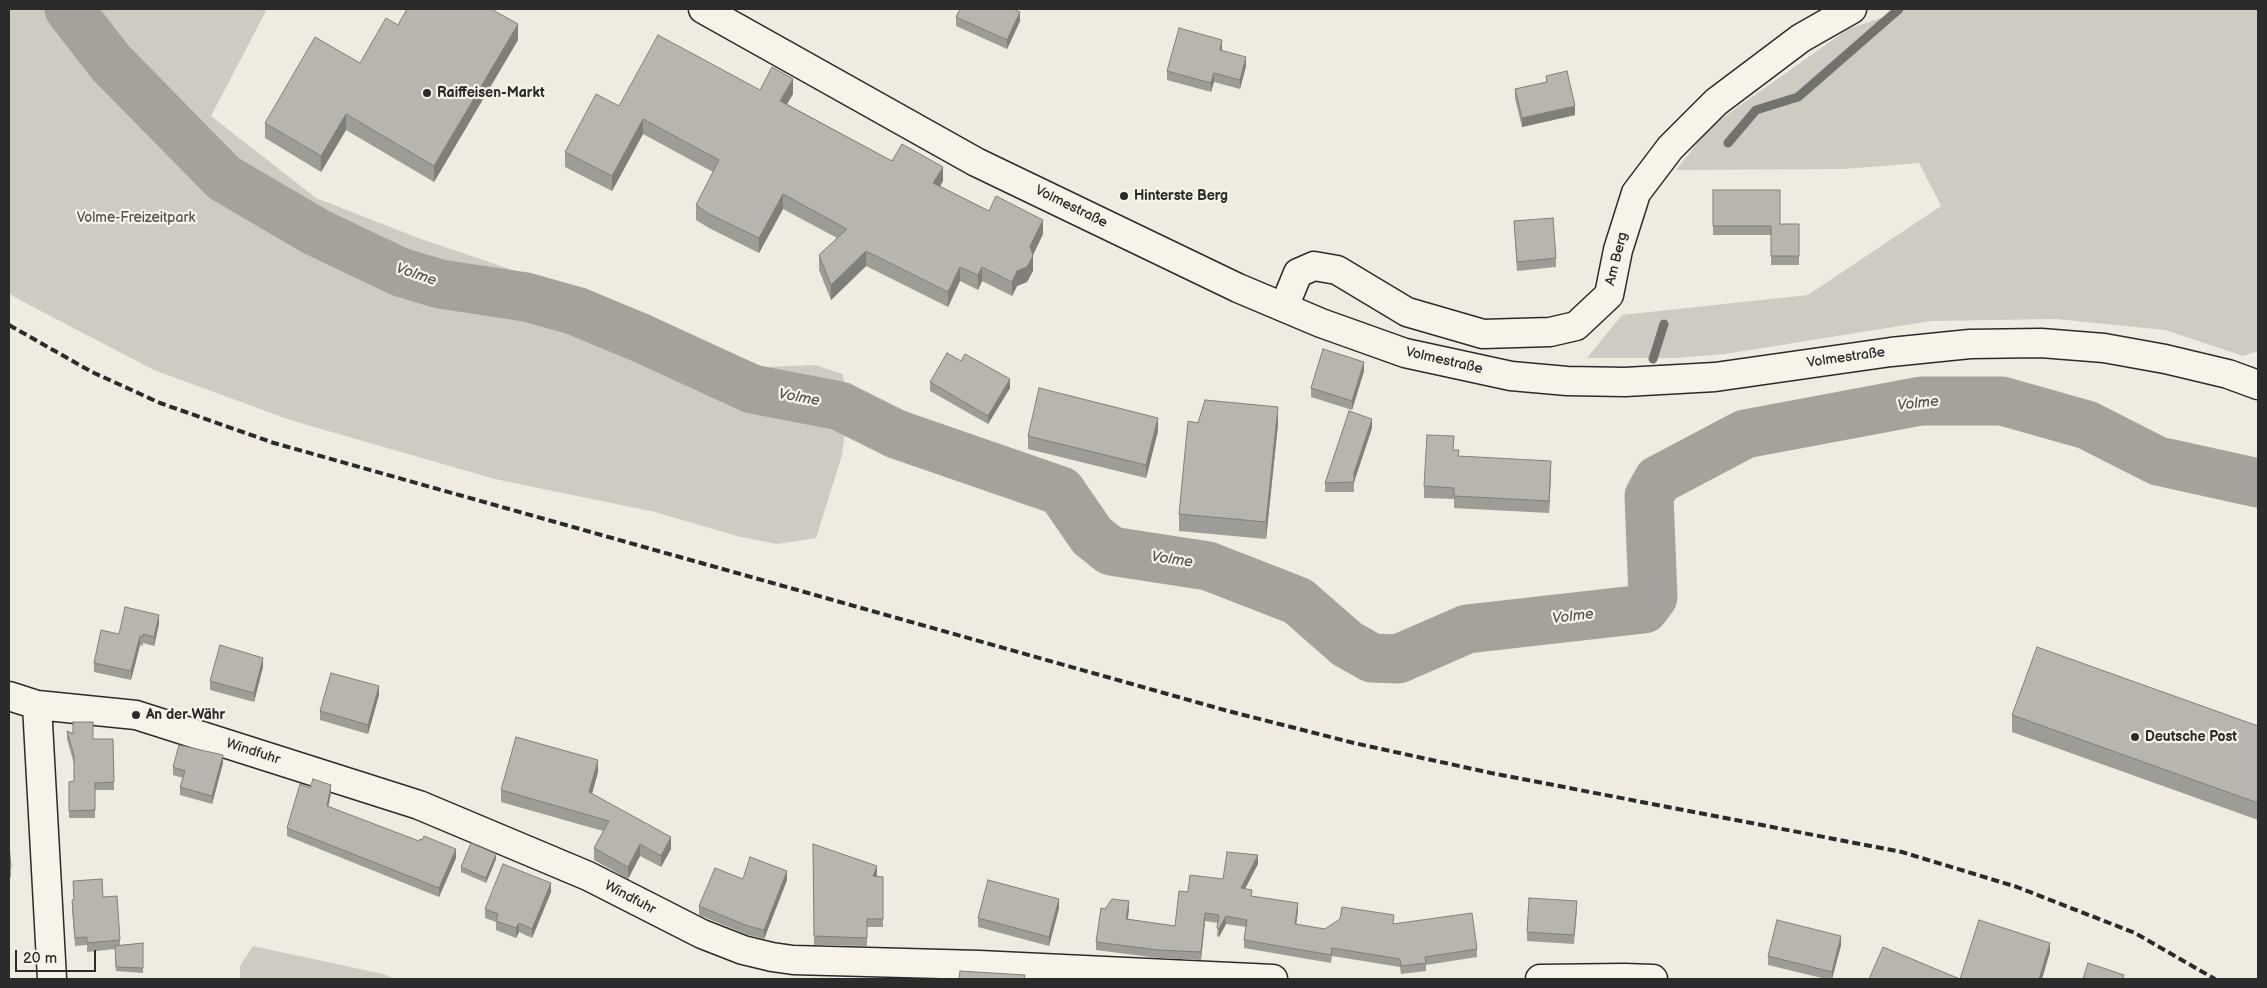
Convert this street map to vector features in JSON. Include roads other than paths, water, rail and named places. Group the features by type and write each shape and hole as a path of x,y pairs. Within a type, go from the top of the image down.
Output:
{"street":[{"name":"Volmestraße","path":"703,9 976,162 1238,288 1405,354 1512,376 1567,381 1625,382 1716,377 1891,352 1970,344 2041,343 2104,348 2139,354 2228,374 2258,385"},
{"name":"Am Berg","path":"1284,307 1298,273 1314,266 1337,270 1407,312 1483,334 1550,332 1576,326 1608,295 1618,250 1636,193 1670,148 1716,102 1801,38 1852,9"},
{"name":"Windfuhr","path":"9,696 36,705 136,715 418,805 588,876 702,934 744,950 793,960 894,971 1273,979"},
{"path":"36,705 52,979"},
{"path":"1540,979 1653,979"}],"waterway":[{"name":"Volme","path":"69,9 111,63 224,178 316,232 400,272 440,284 526,297 576,311 641,338 752,389 840,406 896,434 1061,491 1092,536 1111,551 1208,566 1298,601 1347,644 1372,658 1398,659 1467,629 1644,609 1653,597 1649,496 1658,480 1745,434 1921,401 2002,401 2087,425 2158,461 2258,483"},
{"path":"1728,143 1756,110 1798,97 1899,9"},
{"path":"1653,359 1664,324"}],"railway":[{"path":"9,325 92,372 160,403 274,443 1228,711 1354,743 1491,773 1902,852 2017,887 2135,933 2215,979"}],"place":[{"name":"Raiffeisen-Markt","path":"427,93"},
{"name":"Hinterste Berg","path":"1124,196"},
{"name":"An der Währ","path":"136,715"},
{"name":"Deutsche Post","path":"2135,737"}],"park label":[{"name":"Volme-Freizeitpark","path":"136,218"}]}
